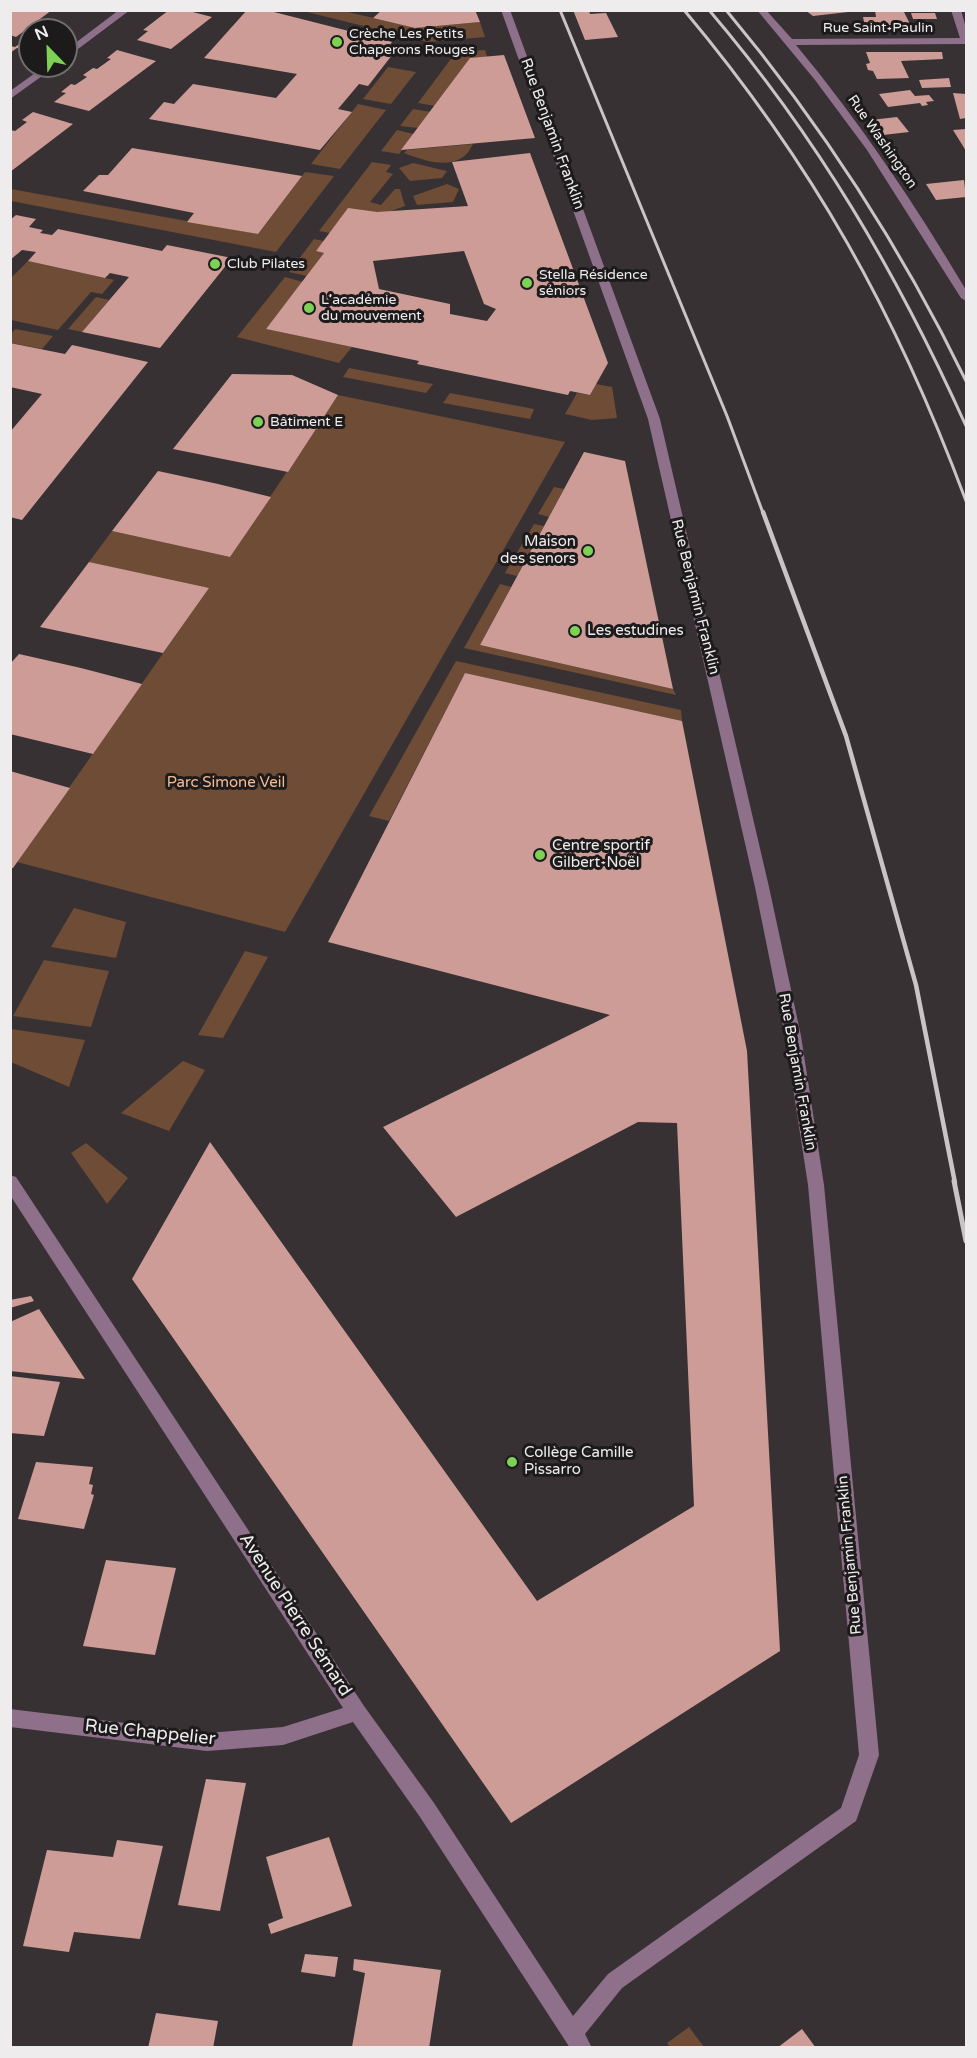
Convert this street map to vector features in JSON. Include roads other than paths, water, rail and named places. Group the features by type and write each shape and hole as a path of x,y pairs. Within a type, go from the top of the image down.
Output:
{"street":[{"path":"78,46 126,10"},
{"name":"Rue Benjamin Franklin","path":"505,10 570,183 654,419 762,887 793,1036 816,1185 869,1755 849,1814 615,1981 577,2040"},
{"name":"Rue Washington","path":"762,10 842,108 909,204 966,298"},
{"path":"956,10 966,40"},
{"name":"Rue Saint-Paulin","path":"790,42 966,40"},
{"path":"10,96 35,78"},
{"name":"Avenue Pierre Sémard","path":"10,1181 357,1712 427,1810 577,2040"},
{"name":"Rue Chappelier","path":"10,1718 207,1742 283,1736 357,1712"}],"railway":[{"path":"560,10 727,416 763,513"},
{"path":"684,10 773,125 847,243 911,367 966,501"},
{"path":"709,10 749,58 785,107 852,209 912,314 966,426"},
{"path":"726,10 795,98 858,188 915,283 966,381"},
{"path":"763,512 846,736 916,985 955,1183"},
{"path":"954,1181 966,1241"}],"place":[{"name":"Crèche Les Petits Chaperons Rouges","path":"337,42"},
{"name":"Club Pilates","path":"215,264"},
{"name":"Stella Résidence séniors","path":"527,283"},
{"name":"L'académie du mouvement","path":"309,308"},
{"name":"Bâtiment E","path":"258,422"},
{"name":"Maison des senors","path":"588,551"},
{"name":"Les estudines","path":"575,631"},
{"name":"Centre sportif Gilbert-Noël","path":"540,855"},
{"name":"Collège Camille Pissarro","path":"512,1462"}],"park label":[{"name":"Parc Simone Veil","path":"226,783"}]}
